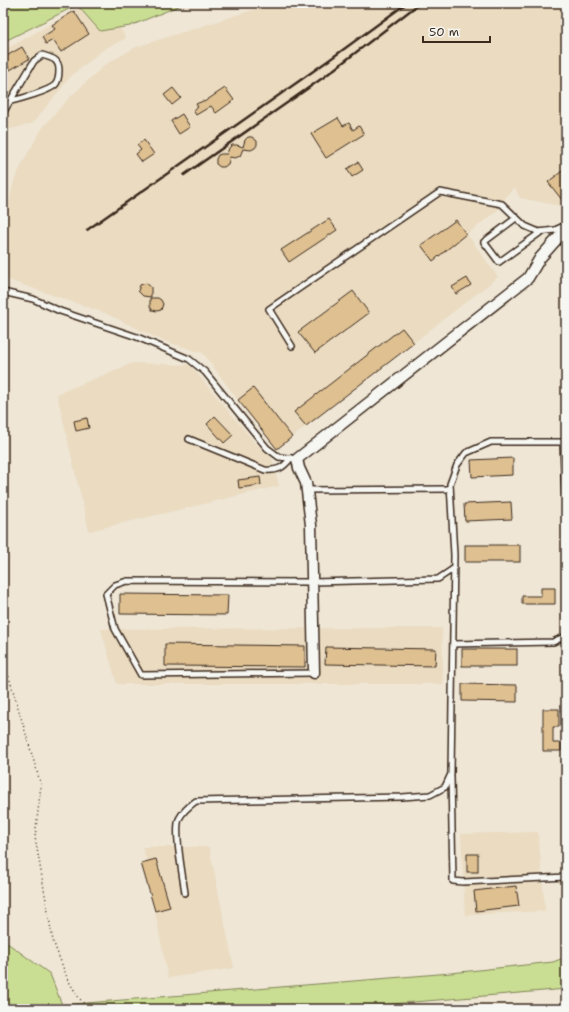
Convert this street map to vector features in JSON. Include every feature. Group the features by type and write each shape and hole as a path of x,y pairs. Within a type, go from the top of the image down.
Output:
{"street":[{"path":"314,673 311,525 306,482 294,458 528,278 540,258 566,229"}],"lane":[{"path":"3,113 34,62 42,55 54,58 59,65 59,77 55,85 30,96 11,101"},
{"path":"292,346 268,309 440,192 502,204 526,226 541,232"},
{"path":"516,218 484,242 499,262 541,232 555,230 566,225"},
{"path":"3,292 33,299 60,311 137,337 189,359 205,372 267,448 279,456 294,458"},
{"path":"189,439 265,470 275,471 286,465 294,458"},
{"path":"566,520 565,442 491,442 466,452 457,465 450,484 453,569 451,774 453,881 463,882 566,877"},
{"path":"307,490 450,489"},
{"path":"314,673 141,675 115,629 106,594 115,585 127,581 312,582 438,579 453,569"},
{"path":"453,644 553,642 566,636"},
{"path":"185,893 178,847 179,820 185,809 196,801 402,797 430,795 445,787 451,774"}],"path":[{"path":"3,657 41,785 35,837 53,941 68,980 79,998 89,1009"},
{"path":"546,1009 566,1008"}],"shaded area":[{"path":"88,3 105,3 126,38 104,49 71,76 33,123 3,131 3,51"},
{"path":"275,3 566,3 566,207 520,198 515,188 508,194 497,211 467,234 498,277 277,449 203,353 161,340 105,313 3,278 4,228 14,181 43,127 70,97 105,65 136,47"},
{"path":"133,363 190,365 256,444 271,455 279,486 89,531 57,394"},
{"path":"442,628 443,684 117,684 101,629"},
{"path":"538,832 545,911 465,915 461,834"},
{"path":"142,847 209,847 234,968 168,978 155,911 141,863 147,861"}],"green space":[{"path":"3,3 186,3 130,26 100,31 77,5 3,42"},
{"path":"3,940 50,974 62,1005 451,973 553,962 566,957 566,989 333,1009 3,1009"}],"building":[{"path":"74,11 89,34 61,52 53,40 46,44 42,37 55,29 52,25"},
{"path":"22,47 29,59 10,70 3,58"},
{"path":"173,88 181,98 172,105 164,95"},
{"path":"225,88 234,100 216,113 211,106 196,115 193,110 198,107 196,104 203,101 204,102"},
{"path":"182,114 190,127 179,134 171,121"},
{"path":"338,118 343,126 349,123 353,130 359,126 364,134 326,158 311,134"},
{"path":"248,137 252,137 257,141 255,148 251,150 243,149 240,156 235,158 230,157 228,164 224,167 220,167 216,164 218,155 227,154 232,145 243,147 245,140"},
{"path":"144,140 154,154 142,162 136,154 141,150 137,145"},
{"path":"358,162 363,170 352,177 347,169"},
{"path":"566,168 566,205 548,182"},
{"path":"329,219 337,230 289,262 281,250"},
{"path":"456,220 466,234 433,261 421,245"},
{"path":"467,278 471,285 456,294 452,287"},
{"path":"146,283 151,287 151,297 143,296 138,291 140,285"},
{"path":"353,291 369,313 315,353 298,332"},
{"path":"150,298 158,298 161,300 163,304 161,310 152,310 150,306"},
{"path":"402,328 414,343 306,426 294,412"},
{"path":"253,388 292,437 277,449 238,400"},
{"path":"215,416 233,435 224,443 207,424"},
{"path":"87,418 89,428 76,431 74,421"},
{"path":"513,458 513,475 472,477 471,460"},
{"path":"260,477 261,485 239,488 238,480"},
{"path":"511,502 512,519 465,521 464,504"},
{"path":"465,545 520,545 520,562 465,562"},
{"path":"541,588 555,588 555,604 522,604 522,596 541,596"},
{"path":"120,594 228,595 227,615 120,614"},
{"path":"165,644 305,646 305,667 165,666"},
{"path":"326,647 436,649 435,666 325,664"},
{"path":"462,649 517,649 517,666 462,666"},
{"path":"462,684 517,685 517,702 462,701"},
{"path":"543,709 559,709 559,727 553,727 553,743 561,743 561,751 543,751"},
{"path":"467,854 478,854 478,872 467,872"},
{"path":"156,859 170,907 155,911 141,863"},
{"path":"516,886 519,906 476,911 474,891"}],"railway":[{"path":"87,230 329,60 407,3"},
{"path":"184,175 324,77 420,3"}]}
